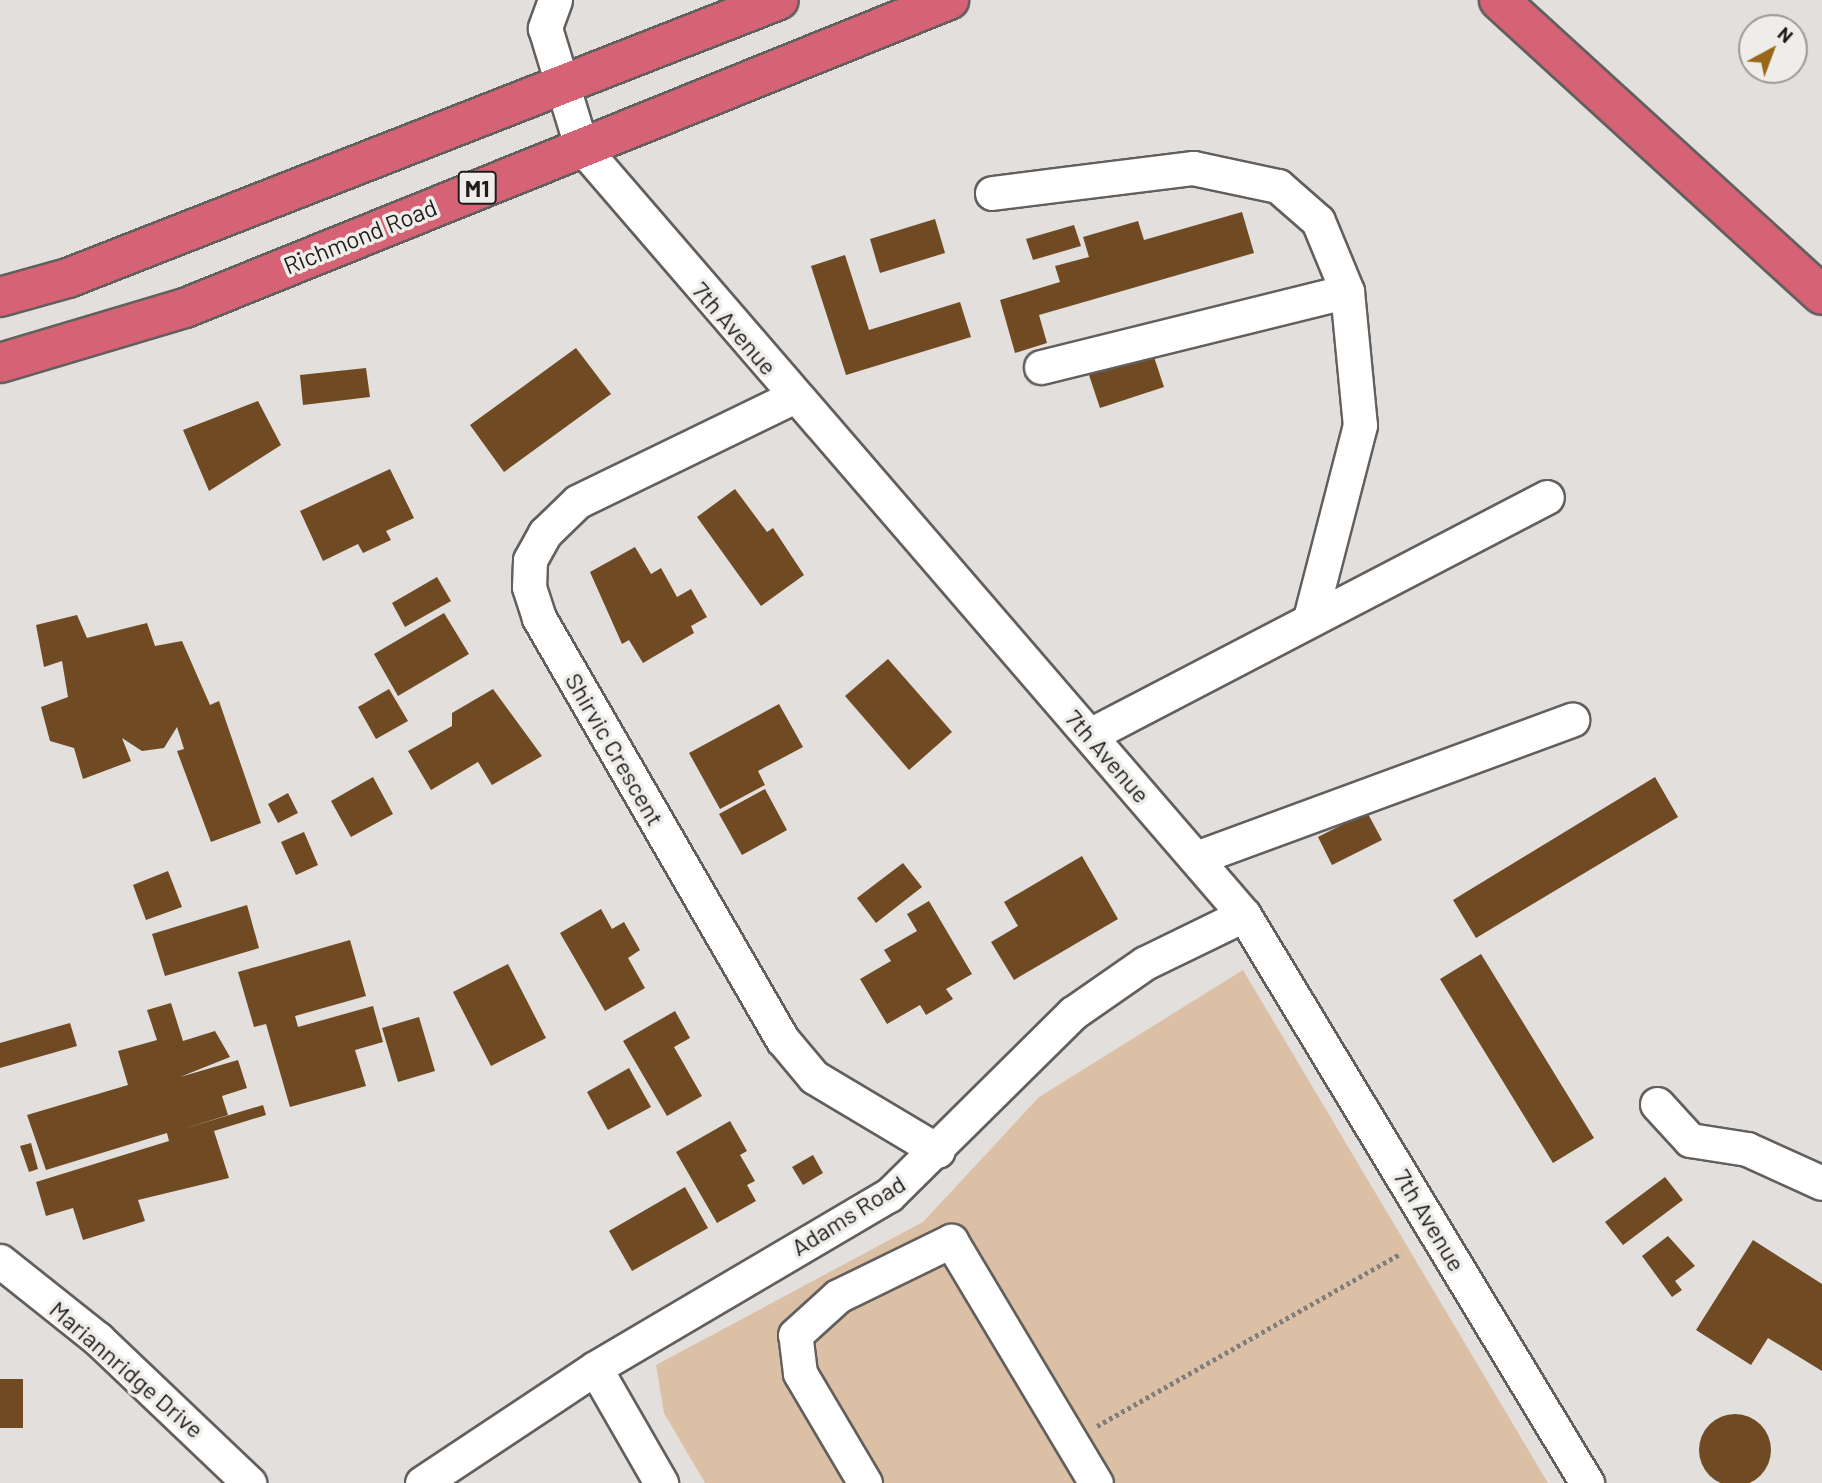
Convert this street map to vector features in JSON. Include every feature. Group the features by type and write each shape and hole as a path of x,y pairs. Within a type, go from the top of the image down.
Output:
{"highway":[{"path":"0,297 68,278 558,83 779,0"},
{"name":"Richmond Road","path":"0,363 186,308 581,146 949,0"},
{"path":"1499,0 1822,295"}],"street":[{"name":"7th Avenue","path":"555,0 545,28 558,83 581,146 1244,915 1587,1483"},
{"path":"992,193 1193,168 1278,186 1318,221 1347,291 1360,425 1310,618"},
{"path":"1041,367 1347,291"},
{"name":"Shirvic Crescent","path":"795,396 577,502 545,533 530,560 528,587 539,618 783,1040 814,1077 938,1151"},
{"path":"1090,735 1310,618 1547,497"},
{"path":"1196,858 1572,720"},
{"name":"Adams Road","path":"422,1483 595,1368 889,1195 938,1151 1073,1013 1145,963 1244,915"},
{"path":"1657,1104 1690,1140 1746,1149 1822,1183"},
{"path":"865,1483 800,1373 795,1335 838,1296 951,1241 1096,1483"},
{"name":"Mariannridge Drive","path":"0,1261 98,1339 249,1483"},
{"path":"595,1368 661,1483"}],"path":[{"path":"1072,1440 1401,1253"}],"shaded area":[{"path":"1243,970 1548,1483 705,1483 664,1413 656,1365 923,1222 1039,1097"}],"building":[{"path":"1242,212 1254,253 1039,315 1047,343 1015,353 1000,300 1060,282 1055,266 1089,257 1083,237 1138,221 1144,240"},
{"path":"935,219 945,253 880,273 870,239"},
{"path":"1074,225 1081,246 1033,260 1026,239"},
{"path":"845,255 869,330 960,302 971,337 846,375 811,266"},
{"path":"576,348 611,394 504,472 470,425"},
{"path":"1153,354 1164,387 1100,408 1089,375"},
{"path":"366,368 370,397 303,405 300,375"},
{"path":"258,401 281,445 209,491 183,430"},
{"path":"390,469 414,518 386,531 391,540 363,553 358,544 323,561 300,511"},
{"path":"735,489 767,532 773,528 804,575 761,606 697,517"},
{"path":"635,547 651,574 661,568 677,597 691,589 707,617 691,626 694,633 643,663 629,640 622,644 590,572"},
{"path":"437,577 451,601 405,627 392,603"},
{"path":"444,613 469,654 398,696 374,654"},
{"path":"77,615 87,638 147,623 155,646 182,641 210,705 219,701 261,823 211,842 177,751 184,749 177,727 164,748 142,751 122,738 131,761 83,779 74,748 50,741 41,707 68,697 62,661 44,667 36,625"},
{"path":"888,659 952,732 909,770 845,696"},
{"path":"389,689 408,721 376,739 358,707"},
{"path":"493,689 542,756 492,785 478,762 431,790 408,751 452,726 452,713"},
{"path":"779,704 803,747 758,771 765,785 720,809 689,753"},
{"path":"373,777 393,814 351,837 331,801"},
{"path":"1655,777 1678,817 1476,938 1453,900"},
{"path":"765,789 787,830 742,855 719,814"},
{"path":"288,793 298,813 278,823 268,804"},
{"path":"1367,812 1382,840 1332,865 1318,837"},
{"path":"304,832 318,865 296,875 281,842"},
{"path":"1082,856 1118,919 1014,980 991,942 1018,926 1004,902"},
{"path":"903,863 922,887 876,923 857,898"},
{"path":"168,871 182,907 146,920 133,885"},
{"path":"929,901 972,974 946,989 953,999 926,1015 920,1005 887,1024 860,979 891,961 884,950 917,931 907,914"},
{"path":"247,905 259,948 165,976 152,934"},
{"path":"601,909 612,929 624,922 640,950 628,958 645,988 605,1011 560,933"},
{"path":"350,940 366,996 295,1016 298,1027 373,1006 383,1042 355,1050 366,1086 290,1107 266,1024 254,1027 238,972"},
{"path":"1481,954 1594,1138 1553,1163 1440,979"},
{"path":"508,964 546,1038 491,1066 453,992"},
{"path":"171,1003 183,1041 215,1031 230,1057 180,1077 238,1060 247,1088 222,1096 228,1115 180,1130 263,1105 266,1115 214,1131 229,1178 138,1200 145,1221 83,1240 73,1208 46,1216 36,1182 169,1141 167,1133 46,1170 27,1115 128,1085 118,1051 157,1040 147,1010"},
{"path":"675,1011 690,1038 674,1047 702,1096 667,1116 623,1041"},
{"path":"419,1017 435,1071 398,1082 382,1028"},
{"path":"70,1023 77,1046 0,1068 0,1043"},
{"path":"629,1068 651,1107 608,1130 587,1092"},
{"path":"730,1121 747,1151 740,1155 755,1181 747,1185 756,1201 717,1223 676,1152"},
{"path":"31,1143 38,1169 29,1172 20,1146"},
{"path":"813,1155 823,1173 803,1185 792,1167"},
{"path":"1665,1177 1683,1200 1623,1245 1605,1222"},
{"path":"685,1187 708,1228 632,1271 609,1231"},
{"path":"1668,1236 1695,1266 1675,1281 1682,1290 1672,1297 1642,1256"},
{"path":"1753,1240 1822,1284 1822,1371 1768,1338 1751,1365 1696,1330"},
{"path":"0,1379 23,1379 23,1428 0,1428"},
{"path":"1735,1414 1755,1420 1765,1430 1771,1450 1765,1470 1755,1480 1735,1486 1715,1480 1705,1470 1699,1450 1705,1430 1715,1420"}]}
